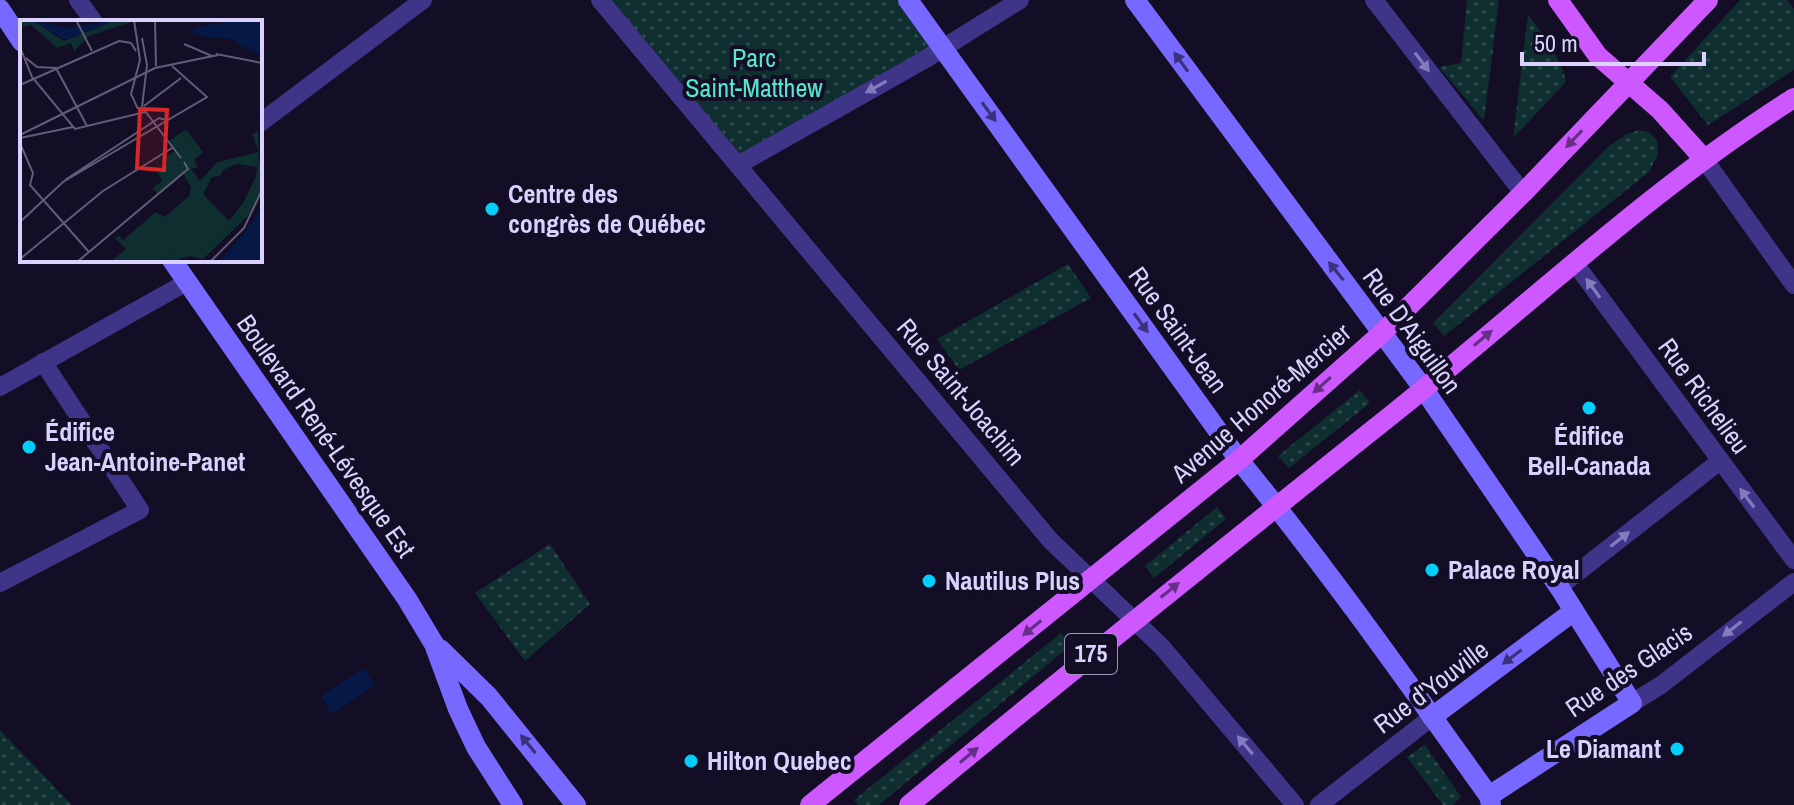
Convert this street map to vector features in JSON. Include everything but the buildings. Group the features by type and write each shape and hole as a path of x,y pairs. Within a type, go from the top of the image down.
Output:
{"main road":[{"path":"1558,0 1588,45 1682,132 1704,159"},
{"name":"Avenue Honoré-Mercier","path":"821,802 1239,460 1381,334 1523,193 1708,0"},
{"name":"175","path":"909,805 1574,262 1704,159 1794,98"}],"street":[{"path":"78,0 93,20"},
{"path":"262,121 423,0"},
{"name":"Rue Saint-Joachim","path":"600,0 1050,540 1162,647 1295,805"},
{"name":"Rue Saint-Jean","path":"908,0 1239,460 1432,717 1490,800"},
{"path":"738,165 943,48 1020,0"},
{"name":"Rue D'Aiguillon","path":"1135,0 1423,388 1559,587 1632,703"},
{"path":"1374,0 1523,193"},
{"path":"0,9 20,39"},
{"path":"1704,159 1794,285"},
{"name":"Boulevard René-Lévesque Est","path":"173,262 407,599 434,644 476,747 513,805"},
{"name":"Rue Richelieu","path":"1574,262 1794,560"},
{"path":"0,387 187,282"},
{"path":"0,583 140,510 43,362"},
{"path":"1559,587 1720,461"},
{"name":"Rue des Glacis","path":"1490,800 1661,685 1794,582"},
{"name":"Rue d'Youville","path":"1319,805 1574,611"},
{"name":"Boulevard René-Lévesque Est","path":"434,644 489,697 576,805"}],"green space":[{"name":"Parc Saint-Matthew","path":"600,0 908,0 943,48 738,165"},
{"path":"1467,0 1499,0 1484,121 1439,67 1461,63"},
{"path":"1740,0 1787,0 1794,9 1794,70 1708,125 1670,77"},
{"path":"1528,14 1556,55 1566,82 1513,138"},
{"path":"1639,130 1649,132 1657,140 1658,154 1649,172 1444,336 1433,323 1609,146"},
{"path":"1068,264 1091,298 959,370 937,339"},
{"path":"1360,390 1370,403 1289,468 1278,456"},
{"path":"1217,507 1226,519 1154,578 1145,566"},
{"path":"550,544 590,604 525,661 475,593"},
{"path":"1061,633 1071,645 879,805 858,805 854,800"},
{"path":"0,730 72,805 0,805"},
{"path":"1425,745 1461,797 1453,805 1443,805 1407,757"}],"water":[{"path":"364,668 375,685 332,714 321,696"}],"place":[{"name":"Centre des congrès de Québec","path":"492,209"},
{"name":"Édifice Bell-Canada","path":"1589,408"},
{"name":"Édifice Jean-Antoine-Panet","path":"29,447"},
{"name":"Palace Royal","path":"1432,570"},
{"name":"Nautilus Plus","path":"929,581"},
{"name":"Le Diamant","path":"1677,749"},
{"name":"Hilton Quebec","path":"691,761"}]}
